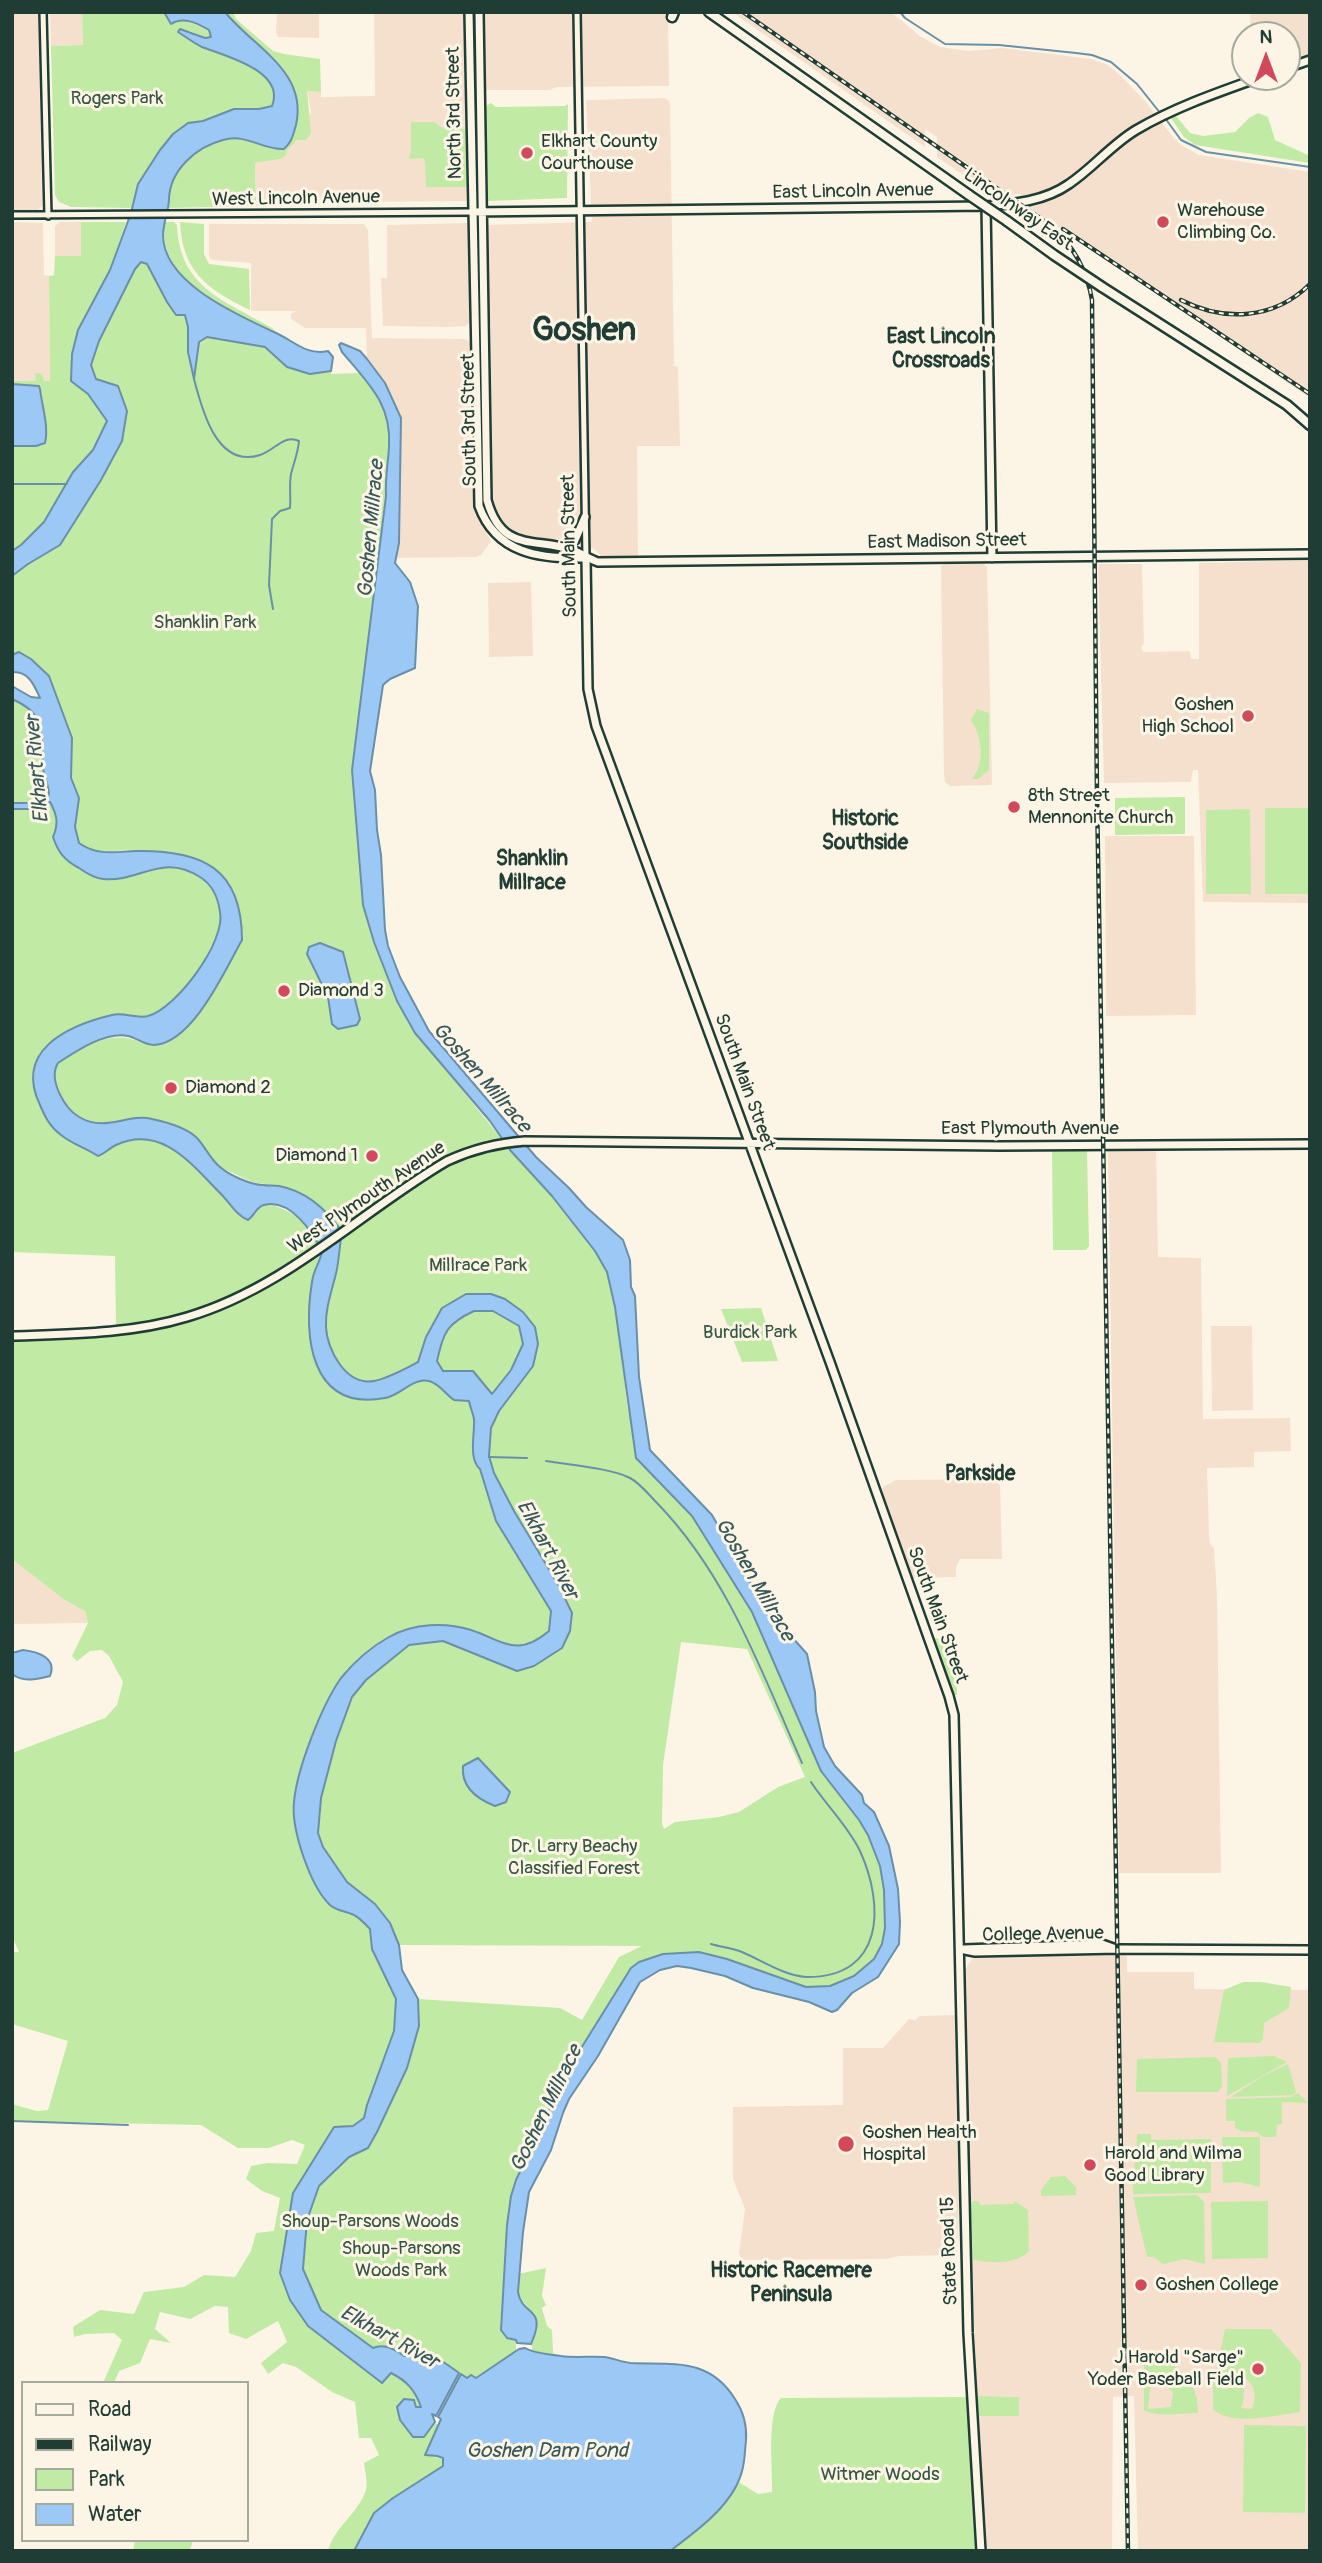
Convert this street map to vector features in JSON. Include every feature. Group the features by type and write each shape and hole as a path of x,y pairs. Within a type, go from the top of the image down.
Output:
{"highway":[{"name":"Lincolnway East","path":"702,12 711,14 1054,255 1276,398 1310,425"}],"main road":[{"name":"North 3rd Street","path":"469,12 472,212"},
{"name":"North 3rd Street","path":"478,12 482,212"},
{"name":"East Lincoln Avenue","path":"580,211 986,206 1027,201 1063,188 1122,139 1152,121 1231,89"},
{"path":"986,206 992,558"},
{"name":"West Lincoln Avenue","path":"472,212 580,211"},
{"name":"South 3rd Street","path":"472,212 479,506 494,534 510,547 539,554 586,558"},
{"name":"South 3rd Street","path":"482,212 488,500 499,525 515,538 534,545 572,550 586,558"},
{"path":"558,548 575,540 585,517"},
{"name":"East Madison Street","path":"586,558 598,562 1310,554"},
{"name":"South Main Street","path":"586,558 588,689 593,716 951,1701 956,1740 960,1950"},
{"name":"West Plymouth Avenue","path":"12,1336 116,1330 187,1317 247,1293 312,1253 447,1161 476,1149 525,1141 750,1143"},
{"name":"East Plymouth Avenue","path":"750,1143 1310,1144"},
{"name":"College Avenue","path":"960,1950 1310,1950"},
{"name":"State Road 15","path":"960,1950 968,2333 981,2551"}],"street":[{"path":"43,12 48,216"},
{"name":"South Main Street","path":"577,12 586,558"},
{"name":"West Lincoln Avenue","path":"12,215 472,212"}],"shaded area":[{"path":"12,12 38,12 42,206 38,210 12,210"},
{"path":"50,12 82,12 83,45 51,46"},
{"path":"277,12 319,12 319,38 278,37"},
{"path":"374,12 668,12 669,86 556,87 550,90 485,90 470,94 467,201 320,202 320,205 256,206 255,163 280,159 297,140 311,112 307,91 321,92 321,97 375,96"},
{"path":"732,12 891,12 920,36 940,47 969,51 1003,48 1091,59 1108,65 1121,76 1173,137 1199,155 1310,172 1310,398 1028,207 1036,206 1019,194 997,198 937,157 937,137 925,129 925,147"},
{"path":"1250,12 1310,12 1310,58 1301,61 1301,21 1250,21"},
{"path":"665,98 670,102 672,365 678,367 680,446 637,446 638,556 601,556 594,549 569,540 558,543 533,540 511,530 498,517 491,497 491,323 470,322 466,326 449,327 383,326 381,278 387,278 387,225 592,222 586,100"},
{"path":"12,222 43,223 44,275 49,276 50,381 12,381"},
{"path":"60,222 81,222 81,256 55,256 55,226"},
{"path":"209,224 364,224 368,230 372,338 465,339 470,342 470,455 473,501 491,541 481,555 396,558 399,543 401,419 385,383 367,359 366,328 305,328 291,319 291,314 296,311 251,311 251,263 212,260 209,257"},
{"name":"Goshen High School","path":"1310,560 1310,903 1203,902 1198,770 1193,770 1191,782 1104,783 1098,564 1142,564 1144,643 1141,648 1144,652 1190,651 1191,659 1199,659 1199,563"},
{"path":"983,563 987,567 992,783 950,786 945,782 944,773 941,566"},
{"path":"531,582 533,656 489,657 488,583"},
{"path":"1105,836 1194,836 1196,1015 1106,1016"},
{"path":"1156,1147 1158,1257 1201,1258 1203,1419 1290,1418 1291,1451 1254,1452 1254,1467 1207,1468 1209,1534 1210,1544 1214,1548 1217,1595 1221,1873 1119,1873 1108,1148"},
{"path":"1211,1326 1252,1326 1253,1410 1212,1411"},
{"path":"993,1479 1000,1485 1002,1559 960,1559 956,1567 956,1577 912,1578 882,1494 883,1487 896,1480"},
{"path":"12,1559 63,1599 85,1611 88,1623 12,1624"},
{"name":"Goshen College","path":"1003,1954 1124,1954 1127,1955 1127,1972 1194,1972 1194,1989 1310,1990 1310,2551 1138,2551 1134,2396 1113,2397 1112,2551 986,2551 979,2416 1019,2416 1019,2397 977,2396 971,2250 966,1969 976,1957"},
{"name":"Goshen Health Hospital","path":"955,2015 959,2199 957,2255 899,2256 886,2259 742,2260 739,2253 745,2209 733,2179 733,2107 843,2105 843,2048 883,2048 909,2019"}],"green space":[{"name":"Rogers Park","path":"82,12 164,12 169,22 184,20 209,30 211,37 205,38 190,31 178,32 262,74 274,93 272,105 259,109 234,109 203,121 188,123 173,134 138,184 132,208 71,207 59,202 55,195 51,46 83,45"},
{"path":"225,12 233,12 236,19 273,51 320,59 321,92 307,91 311,133 306,140 297,140 280,159 255,163 256,206 167,208 170,188 178,172 191,157 209,144 239,137 277,149 290,144 271,56 233,23"},
{"path":"491,103 496,107 568,104 567,198 488,201 486,109"},
{"path":"1258,113 1268,117 1275,140 1310,156 1310,163 1195,145 1184,137 1171,118 1176,116 1190,133 1203,136 1235,132"},
{"path":"411,122 434,122 444,129 467,129 468,187 426,187 423,158 409,159"},
{"path":"81,222 126,222 110,270 78,330 72,354 71,381 88,394 107,421 93,450 73,472 44,522 12,551 12,381 36,381 35,373 42,374 44,381 50,381 49,276 54,275 55,256 81,256"},
{"path":"164,222 174,222 177,225 186,264 208,290 277,333 219,305 185,279 173,262 165,243"},
{"path":"180,222 204,224 204,254 209,264 249,269 250,310 210,287 192,267 182,239"},
{"name":"Shanklin Park","path":"141,262 147,264 176,314 185,315 188,352 207,337 265,347 287,366 310,374 360,373 380,399 388,416 390,436 386,496 352,770 363,905 381,962 408,1023 501,1138 452,1153 340,1228 313,1200 286,1187 252,1182 220,1167 195,1137 172,1125 150,1118 104,1125 77,1116 65,1105 54,1075 58,1063 89,1045 120,1037 142,1043 201,1011 242,940 237,900 229,882 147,854 93,850 79,843 75,827 79,798 71,778 72,738 49,676 19,653 12,655 12,576 61,545 101,480 127,411 118,387 96,379 91,365 99,341"},
{"path":"12,699 32,712 40,727 43,768 49,795 30,803 12,803"},
{"path":"977,709 989,713 989,770 978,779 972,779 981,757 978,734 971,720"},
{"path":"1185,797 1185,834 1115,835 1115,798"},
{"path":"48,801 56,818 53,837 128,876 169,867 193,872 208,883 218,899 221,917 218,931 197,974 170,1004 146,1016 125,1015 91,1024 56,1040 39,1054 61,1136 98,1156 116,1145 136,1140 153,1139 170,1145 224,1196 242,1218 267,1204 276,1206 297,1218 309,1229 318,1243 247,1288 199,1310 173,1318 116,1327 115,1256 12,1252 12,809 32,809"},
{"path":"1265,808 1310,808 1310,894 1265,894"},
{"path":"1250,809 1251,894 1206,894 1206,810"},
{"path":"509,1147 575,1222 598,1254 615,1301 628,1409 644,1409 645,1457 709,1528 857,1806 889,1875 890,1944 865,1978 812,1995 680,1962 648,1966 511,2197 501,2322 507,2337 516,2340 518,2350 474,2378 457,2373 437,2358 428,2355 404,2356 394,2349 373,2348 321,2310 303,2269 307,2220 319,2186 349,2157 368,2148 377,2132 407,2068 419,2026 418,1999 560,2008 582,2020 619,1957 642,1946 399,1945 390,1923 375,1904 347,1882 323,1847 318,1833 321,1798 336,1741 352,1697 366,1680 409,1645 443,1641 517,1671 572,1613 494,1474 488,1446 499,1411 473,1371 443,1371 418,1362 386,1378 364,1381 355,1378 340,1364 327,1336 327,1305 343,1237 441,1170 485,1152","holes":["681,1642 747,1649 805,1777 778,1787 739,1812 675,1822 664,1829 663,1765"]},
{"path":"1052,1148 1084,1148 1087,1151 1089,1246 1086,1250 1053,1250"},
{"path":"322,1252 313,1278 309,1303 311,1346 317,1366 327,1382 341,1393 360,1399 385,1398 423,1380 436,1384 454,1400 469,1401 473,1416 474,1459 480,1469 496,1521 551,1611 549,1631 537,1641 516,1646 499,1643 473,1631 449,1625 418,1626 391,1636 341,1679 320,1718 303,1762 331,1906 354,1915 370,1929 372,1949 396,1998 394,2031 364,2118 353,2126 334,2127 293,2193 280,2273 290,2300 308,2326 381,2383 391,2372 410,2386 421,2407 416,2407 400,2420 414,2437 424,2437 435,2423 438,2425 425,2455 443,2459 443,2466 374,2513 354,2551 328,2551 335,2535 358,2506 366,2490 364,2463 379,2455 371,2438 359,2438 355,2402 332,2392 296,2367 283,2363 268,2374 261,2363 287,2342 278,2321 246,2339 229,2333 228,2307 215,2306 190,2319 160,2312 155,2329 171,2343 150,2339 140,2363 119,2371 115,2381 104,2381 122,2340 114,2333 74,2337 73,2327 100,2310 134,2314 144,2292 184,2287 204,2275 235,2277 251,2251 256,2233 274,2231 280,2198 262,2191 246,2179 251,2166 267,2163 297,2164 305,2145 292,2140 269,2148 238,2148 201,2125 12,2121 12,2104 36,2111 48,2110 68,2041 12,2024 12,1952 19,1952 12,1936 12,1753 105,1718 117,1705 123,1682 109,1656 102,1650 90,1651 77,1661 72,1656 88,1623 85,1611 63,1599 12,1559 12,1339 183,1321 246,1297"},
{"name":"Burdick Park","path":"761,1308 778,1361 742,1362 721,1309"},
{"path":"934,1638 957,1641 957,1695 954,1695"},
{"path":"1243,1982 1291,1987 1289,2008 1264,2023 1263,2039 1260,2043 1214,2042 1224,1990"},
{"path":"1274,2056 1287,2062 1227,2096 1228,2058"},
{"path":"1215,2057 1221,2063 1222,2086 1218,2092 1136,2092 1137,2059"},
{"path":"1288,2064 1296,2092 1293,2095 1231,2097 1263,2076"},
{"path":"1298,2093 1308,2103 1282,2102 1282,2124 1277,2125 1276,2137 1263,2137 1257,2132 1241,2131 1235,2128 1235,2121 1226,2121 1226,2099 1291,2097"},
{"path":"1137,2134 1151,2134 1151,2140 1211,2139 1211,2193 1133,2194"},
{"path":"1222,2137 1260,2137 1260,2187 1239,2182 1223,2183"},
{"path":"1065,2176 1076,2187 1076,2195 1041,2196 1041,2190 1051,2177"},
{"path":"1197,2195 1204,2202 1205,2264 1185,2259 1163,2264 1154,2257 1147,2257 1133,2197"},
{"path":"979,2201 980,2205 1014,2204 1014,2201 1028,2210 1029,2251 1010,2261 973,2260 970,2204"},
{"path":"1268,2201 1268,2258 1212,2259 1211,2202"},
{"path":"546,2268 542,2296 546,2305 542,2308 547,2326 552,2330 553,2353 561,2356 532,2351 535,2337 528,2307 518,2296 518,2274"},
{"name":"J Harold \"Sarge\" Yoder Baseball Field","path":"1225,2329 1271,2329 1301,2363 1300,2412 1242,2419 1230,2417 1213,2409 1213,2385","holes":["1235,2374 1250,2382 1254,2392 1252,2409 1241,2408 1244,2390 1241,2387 1222,2389 1223,2377"]},
{"path":"1144,2360 1156,2360 1175,2367 1190,2381 1198,2413 1163,2414 1144,2410","holes":["1163,2384 1173,2392 1171,2407 1148,2409 1150,2388"]},
{"path":"977,2396 1019,2397 1019,2416 979,2416"},
{"name":"Witmer Woods","path":"971,2397 981,2551 670,2551 717,2511 737,2481 758,2494 772,2492 773,2416 781,2398"},
{"path":"1244,2425 1306,2426 1305,2513 1243,2512"},
{"path":"135,2542 192,2542 190,2551 133,2551"}],"water":[{"path":"164,12 225,12 276,62 294,90 298,106 293,135 284,149 231,138 203,148 186,161 170,188 163,230 166,252 175,268 189,282 223,306 306,349 328,351 333,357 331,371 310,374 287,367 265,347 207,337 199,342 194,379 188,352 185,315 176,315 147,264 141,262 99,341 91,365 96,379 118,386 127,411 122,441 60,545 12,576 12,551 44,522 73,472 93,450 107,421 88,394 71,381 72,354 78,330 110,270 131,213 138,184 173,134 188,123 203,121 234,109 272,106 274,94 270,83 262,74 238,60 193,42 178,32 180,29 205,38 211,37 209,30 185,21 171,24"},
{"path":"341,343 360,351 367,359 385,383 401,418 399,543 395,563 410,582 418,606 415,668 383,685 370,771 375,790 388,946 400,977 429,1031 536,1157 623,1240 630,1260 631,1287 635,1296 639,1377 650,1450 712,1515 762,1603 807,1654 824,1747 835,1766 874,1812 889,1846 898,1889 899,1944 878,1977 852,1993 832,2012 809,2002 691,1968 677,1966 660,1970 640,1982 598,2056 569,2099 551,2150 529,2192 518,2292 520,2300 537,2323 531,2344 517,2343 516,2340 507,2338 501,2330 511,2196 570,2066 631,1968 639,1962 663,1954 699,1952 806,1987 830,1986 854,1976 874,1959 882,1944 885,1928 884,1890 880,1866 868,1835 821,1771 752,1612 692,1516 636,1458 615,1307 607,1272 595,1251 552,1196 510,1150 490,1121 415,1033 397,1001 374,942 363,905 352,770 386,496 389,432 382,406 361,374 342,352 339,345"},
{"path":"12,384 39,386 46,423 45,443 36,446 12,446"},
{"path":"19,652 49,676 72,738 71,778 79,798 75,827 79,843 99,852 160,852 199,860 214,868 226,880 235,896 240,915 242,940 206,1003 182,1032 168,1041 154,1045 128,1036 110,1036 58,1063 55,1070 56,1085 68,1107 79,1117 99,1123 143,1118 176,1126 196,1137 216,1164 229,1173 252,1183 279,1186 298,1192 323,1209 342,1232 327,1312 327,1336 334,1356 355,1378 364,1381 380,1380 418,1362 426,1337 442,1308 466,1294 491,1294 505,1299 523,1312 535,1327 538,1344 533,1366 499,1411 491,1428 489,1456 494,1473 514,1511 572,1613 570,1631 562,1648 534,1666 517,1671 443,1641 409,1645 366,1680 352,1697 336,1741 321,1798 318,1833 323,1847 347,1882 375,1904 390,1923 399,1945 402,1970 418,1999 419,2026 407,2068 368,2148 349,2157 319,2186 307,2220 303,2269 321,2310 373,2348 389,2348 404,2356 427,2355 459,2373 436,2416 432,2414 435,2422 424,2437 413,2437 400,2420 397,2407 404,2399 414,2400 416,2407 421,2407 410,2387 391,2373 382,2383 308,2326 290,2300 280,2273 293,2193 334,2127 353,2126 364,2118 394,2031 396,1999 372,1949 370,1929 356,1916 330,1905 309,1871 296,1827 296,1788 326,1704 351,1666 376,1645 399,1632 440,1625 471,1630 510,1645 528,1644 549,1631 551,1611 496,1521 480,1469 474,1459 474,1419 469,1401 454,1400 436,1384 423,1380 391,1397 360,1399 341,1393 327,1382 317,1366 309,1325 313,1278 322,1252 307,1226 299,1218 274,1204 261,1206 248,1220 187,1160 162,1144 133,1140 116,1145 98,1156 65,1138 46,1118 34,1086 34,1070 39,1056 49,1044 62,1034 95,1020 116,1014 144,1017 160,1010 185,987 208,956 220,924 220,912 212,888 205,880 186,870 162,868 116,879 96,878 69,862 57,847 53,837 56,819 50,802 32,809 12,809 12,803 30,803 49,795 43,768 40,727 32,712 12,699 12,686 31,697 40,698 27,676 12,672 12,655","holes":["474,1311 493,1311 519,1326 523,1344 511,1370 492,1394 473,1371 443,1371 437,1361 444,1336 457,1320"]},
{"path":"320,943 343,952 360,1019 357,1025 338,1029 332,1024 328,997 307,954 309,947"},
{"path":"23,1650 35,1652 49,1660 52,1670 50,1676 26,1679 12,1674 12,1653"},
{"path":"478,1758 510,1792 506,1802 495,1806 471,1791 465,1780 463,1766"},
{"name":"Goshen Dam Pond","path":"519,2349 561,2356 604,2357 631,2363 676,2364 702,2370 714,2376 725,2385 738,2404 746,2429 743,2467 733,2492 704,2525 670,2551 354,2551 374,2513 443,2466 443,2458 425,2455 441,2419 438,2417 461,2374 467,2378 471,2375 476,2378"}],"waterway":[{"path":"900,12 945,44 999,45 1076,53 1111,62 1137,84 1161,114"},
{"path":"1165,118 1181,140 1206,152 1310,167"},
{"path":"194,379 214,434 222,445 233,453 245,457 260,455 284,441 299,441 290,478 290,508 280,511 272,519 269,585 273,609"},
{"path":"12,484 67,484"},
{"path":"489,1457 527,1458"},
{"path":"546,1461 601,1469 630,1478 644,1489 682,1531 724,1594 757,1660 802,1763"},
{"path":"711,1944 738,1951 782,1971 806,1977 832,1974 851,1965 864,1952 872,1935 874,1915 868,1872 855,1842 811,1782"},
{"path":"12,2121 128,2125"}],"railway":[{"path":"743,12 1050,225 1066,241 1078,259 1087,278 1092,300 1097,796 1128,2551"},
{"path":"1063,229 1310,394"},
{"path":"1181,300 1214,312 1248,314 1281,305 1310,284"}],"place":[{"name":"Elkhart County Courthouse","path":"527,153"},
{"name":"Warehouse Climbing Co.","path":"1163,222"},
{"name":"Goshen High School","path":"1248,716"},
{"name":"8th Street Mennonite Church","path":"1014,807"},
{"name":"Diamond 3","path":"284,991"},
{"name":"Diamond 2","path":"171,1088"},
{"name":"Diamond 1","path":"372,1156"},
{"name":"Goshen Health Hospital","path":"846,2144"},
{"name":"Harold and Wilma Good Library","path":"1090,2165"},
{"name":"Goshen College","path":"1141,2285"},
{"name":"J Harold \"Sarge\" Yoder Baseball Field","path":"1258,2369"}],"district":[{"name":"Goshen","path":"584,332"},
{"name":"East Lincoln Crossroads","path":"941,350"},
{"name":"Historic Southside","path":"865,832"},
{"name":"Shanklin Millrace","path":"532,872"},
{"name":"Parkside","path":"980,1475"},
{"name":"Historic Racemere Peninsula","path":"791,2284"}],"water label":[{"name":"Goshen Millrace","path":"372,529"},
{"name":"Elkhart River","path":"38,769"},
{"name":"Goshen Millrace","path":"481,1078"},
{"name":"Elkhart River","path":"547,1550"},
{"name":"Goshen Millrace","path":"754,1580"},
{"name":"Goshen Millrace","path":"547,2109"},
{"name":"Elkhart River","path":"389,2338"}],"park label":[{"name":"Millrace Park","path":"478,1266"},
{"name":"Dr. Larry Beachy Classified Forest","path":"574,1858"},
{"name":"Shoup-Parsons Woods","path":"370,2222"},
{"name":"Shoup-Parsons Woods Park","path":"401,2260"}]}
